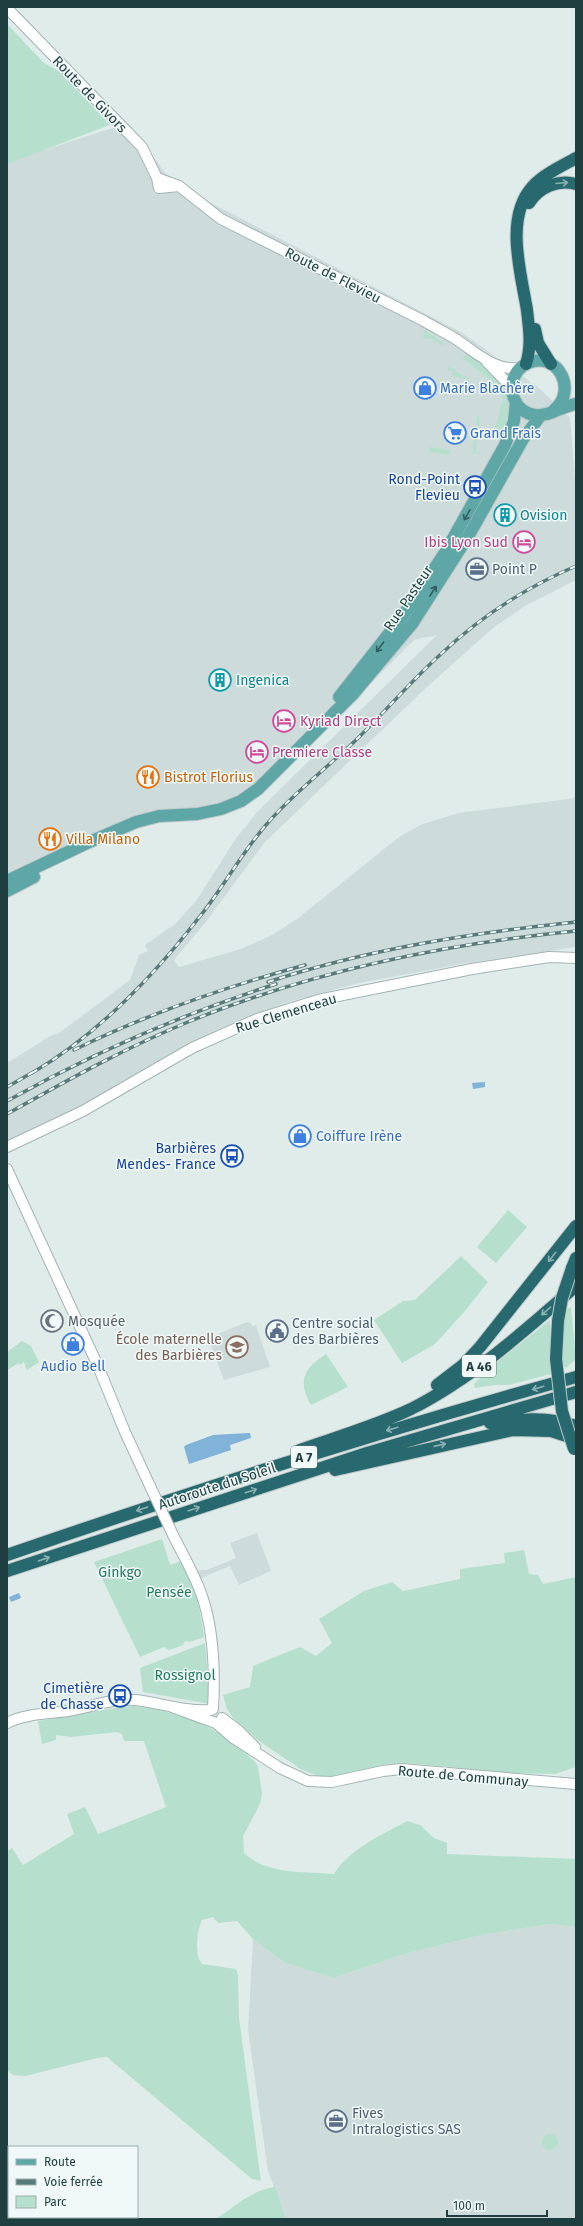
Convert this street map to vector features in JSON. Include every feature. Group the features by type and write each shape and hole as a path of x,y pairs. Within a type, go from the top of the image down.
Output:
{"highway":[{"path":"523,366 530,350 530,338 517,241 518,214 524,197 536,183 576,158"},
{"path":"551,364 540,347 536,334 524,245 524,215 532,198 544,188 563,182 576,184"},
{"path":"369,1426 386,1414 426,1393 463,1365 501,1321 576,1226"},
{"path":"574,1263 562,1298 558,1321 556,1359 560,1402 576,1447"},
{"name":"A 46","path":"179,1496 212,1480 369,1426 412,1408 460,1379 502,1349 576,1286"},
{"name":"Autoroute du Soleil","path":"7,1555 179,1496 380,1432 576,1377"},
{"name":"Autoroute du Soleil","path":"7,1571 440,1431 576,1392"},
{"path":"440,1431 531,1418 548,1419 576,1426"},
{"path":"267,1486 506,1431 538,1430 576,1447"}],"main road":[{"path":"576,388 564,379 558,369 551,364 538,361 523,366 513,379 512,388 516,402 526,412 541,415 576,404"},
{"path":"554,410 564,396 564,379"},
{"name":"Rue Pasteur","path":"288,759 375,654 426,584 493,469 512,427 516,402"},
{"name":"Rue Pasteur","path":"7,891 112,838 182,816 221,809 241,801 258,789 354,692 412,624 469,535 523,439 541,415"},
{"name":"Rue Pasteur","path":"7,881 87,843 136,822 159,816 182,816"}],"street":[{"name":"Route de Givors","path":"7,8 142,147 157,178 159,188 179,186"},
{"name":"Route de Flevieu","path":"157,178 179,186 221,219 424,321 454,338 487,362 512,388"},
{"name":"Route de Flevieu","path":"487,362 509,369 523,366"},
{"name":"Rue Clemenceau","path":"7,1147 83,1111 199,1045 257,1018 318,1000 518,961 549,957 576,958"},
{"path":"8,1173 97,1364 125,1432 199,1589 206,1610 216,1715"},
{"name":"Route de Communay","path":"7,1723 19,1718 75,1710 92,1704 116,1700 135,1700 216,1715 239,1731 263,1756 298,1777 320,1782 332,1782 382,1771 401,1769 576,1784"}],"shaded area":[{"path":"128,123 166,174 201,198 461,332 539,388 570,418 576,490 576,580 525,606 493,628 427,687 265,842 205,923 174,960 179,967 241,949 272,935 297,919 399,837 420,825 458,813 576,798 576,947 462,964 359,983 288,1002 221,1028 94,1100 7,1143 7,1061 9,1062 50,1036 59,1033 130,980 139,955 148,951 145,945 175,924 196,901 237,837 258,811 437,635 414,640 266,788 228,808 164,811 7,875 7,162"},
{"name":"École maternelle des Barbières","path":"247,1322 251,1323 252,1326 256,1325 270,1367 224,1380 208,1338"},
{"path":"257,1533 271,1571 239,1585 230,1566 201,1578 197,1570 207,1570 236,1558 230,1543"},
{"path":"550,1924 576,1927 576,2219 286,2219 268,2171 248,2030 253,1939 285,1963 334,1978 404,1954 482,1935"}],"green space":[{"path":"7,24 44,63 59,71 110,125 7,164"},
{"path":"424,330 445,344 441,345 432,339 423,339"},
{"path":"465,355 468,355 500,378 505,385 503,387 508,401 508,420 500,431 493,435 503,399 495,384 462,358"},
{"path":"448,366 465,377 466,376 468,379 452,376 453,371 448,371"},
{"path":"477,416 480,417 476,452 481,452 480,454 472,453"},
{"path":"429,447 451,450 450,455 429,452"},
{"path":"508,1210 527,1227 496,1263 477,1247"},
{"path":"461,1256 488,1282 465,1311 435,1344 402,1363 374,1320 403,1301 415,1300"},
{"path":"571,1307 576,1359 566,1368 561,1363 564,1311"},
{"path":"550,1320 551,1374 509,1385 494,1385 475,1388 474,1384 491,1367"},
{"path":"22,1341 31,1346 39,1362 27,1370 24,1362 20,1365 19,1363 7,1370 7,1352"},
{"path":"326,1354 348,1387 311,1405 304,1389 305,1376 312,1364"},
{"path":"162,1539 170,1565 181,1561 190,1581 199,1606 204,1637 190,1642 184,1642 183,1645 169,1650 164,1647 140,1657 94,1562"},
{"path":"524,1550 529,1574 538,1575 543,1584 576,1577 576,1767 555,1774 514,1773 407,1763 387,1764 339,1777 318,1776 302,1770 259,1741 233,1718 227,1709 223,1695 250,1687 253,1666 300,1647 316,1656 332,1643 319,1619 364,1591 392,1582 403,1591 460,1579 460,1569 505,1563 504,1553"},
{"name":"Rossignol","path":"205,1643 210,1704 143,1692 140,1668"},
{"path":"135,1706 169,1712 199,1723 227,1738 258,1766 262,1794 260,1804 243,1836 244,1853 254,1860 275,1869 334,1874 340,1865 357,1850 377,1837 407,1821 420,1825 434,1838 447,1843 447,1854 576,1859 576,1927 550,1924 482,1935 404,1954 334,1978 285,1963 253,1939 237,1921 218,1923 213,1917 202,1920 197,1942 199,1960 202,1964 236,1969 238,1975 239,2018 261,2181 252,2179 107,2057 97,2058 25,2076 13,2075 7,2070 7,1851 12,1848 23,1865 74,1834 67,1814 85,1807 98,1834 166,1807 144,1741 124,1741 122,1734 117,1732 71,1737 56,1735 56,1740 42,1744 38,1721"},
{"path":"550,2134 556,2136 558,2142 556,2148 550,2150 544,2148 542,2142 544,2136"},
{"path":"275,2187 286,2219 216,2219 251,2195 259,2191"}],"water":[{"path":"485,1082 485,1087 473,1089 472,1083"},
{"path":"250,1433 251,1438 230,1445 231,1450 189,1464 184,1447 186,1445 213,1435"},
{"path":"19,1593 21,1598 11,1602 9,1597"}],"railway":[{"path":"32,1073 79,1041 101,1023 142,984 206,909 248,848 276,814 298,792 345,751 430,664 456,640 488,615 522,593 576,566"},
{"path":"268,982 306,970 382,951 498,931 576,922"},
{"path":"7,1114 96,1065 165,1032 235,1004 282,988 330,974 427,952 576,931"},
{"path":"74,1050 130,1024 188,1002 246,982 305,965"},
{"path":"7,1101 39,1083 138,1036 206,1008 276,984"},
{"path":"7,1087 35,1071"}],"place":[{"name":"Marie Blachère","path":"425,388"},
{"name":"Grand Frais","path":"455,433"},
{"name":"Rond-Point Flevieu","path":"475,487"},
{"name":"Ovision","path":"505,515"},
{"name":"Ibis Lyon Sud","path":"524,542"},
{"name":"Point P","path":"477,569"},
{"name":"Ingenica","path":"220,680"},
{"name":"Kyriad Direct","path":"284,721"},
{"name":"Premiere Classe","path":"257,752"},
{"name":"Bistrot Florius","path":"148,777"},
{"name":"Villa Milano","path":"50,839"},
{"name":"Coiffure Irène","path":"300,1136"},
{"name":"Barbières Mendes- France","path":"232,1156"},
{"name":"Mosquée","path":"52,1321"},
{"name":"Centre social des Barbières","path":"277,1331"},
{"name":"Audio Bell","path":"73,1344"},
{"name":"École maternelle des Barbières","path":"237,1347"},
{"name":"Cimetière de Chasse","path":"120,1696"},
{"name":"Fives Intralogistics SAS","path":"336,2121"}],"park label":[{"name":"Ginkgo","path":"120,1572"},
{"name":"Pensée","path":"169,1592"}]}
